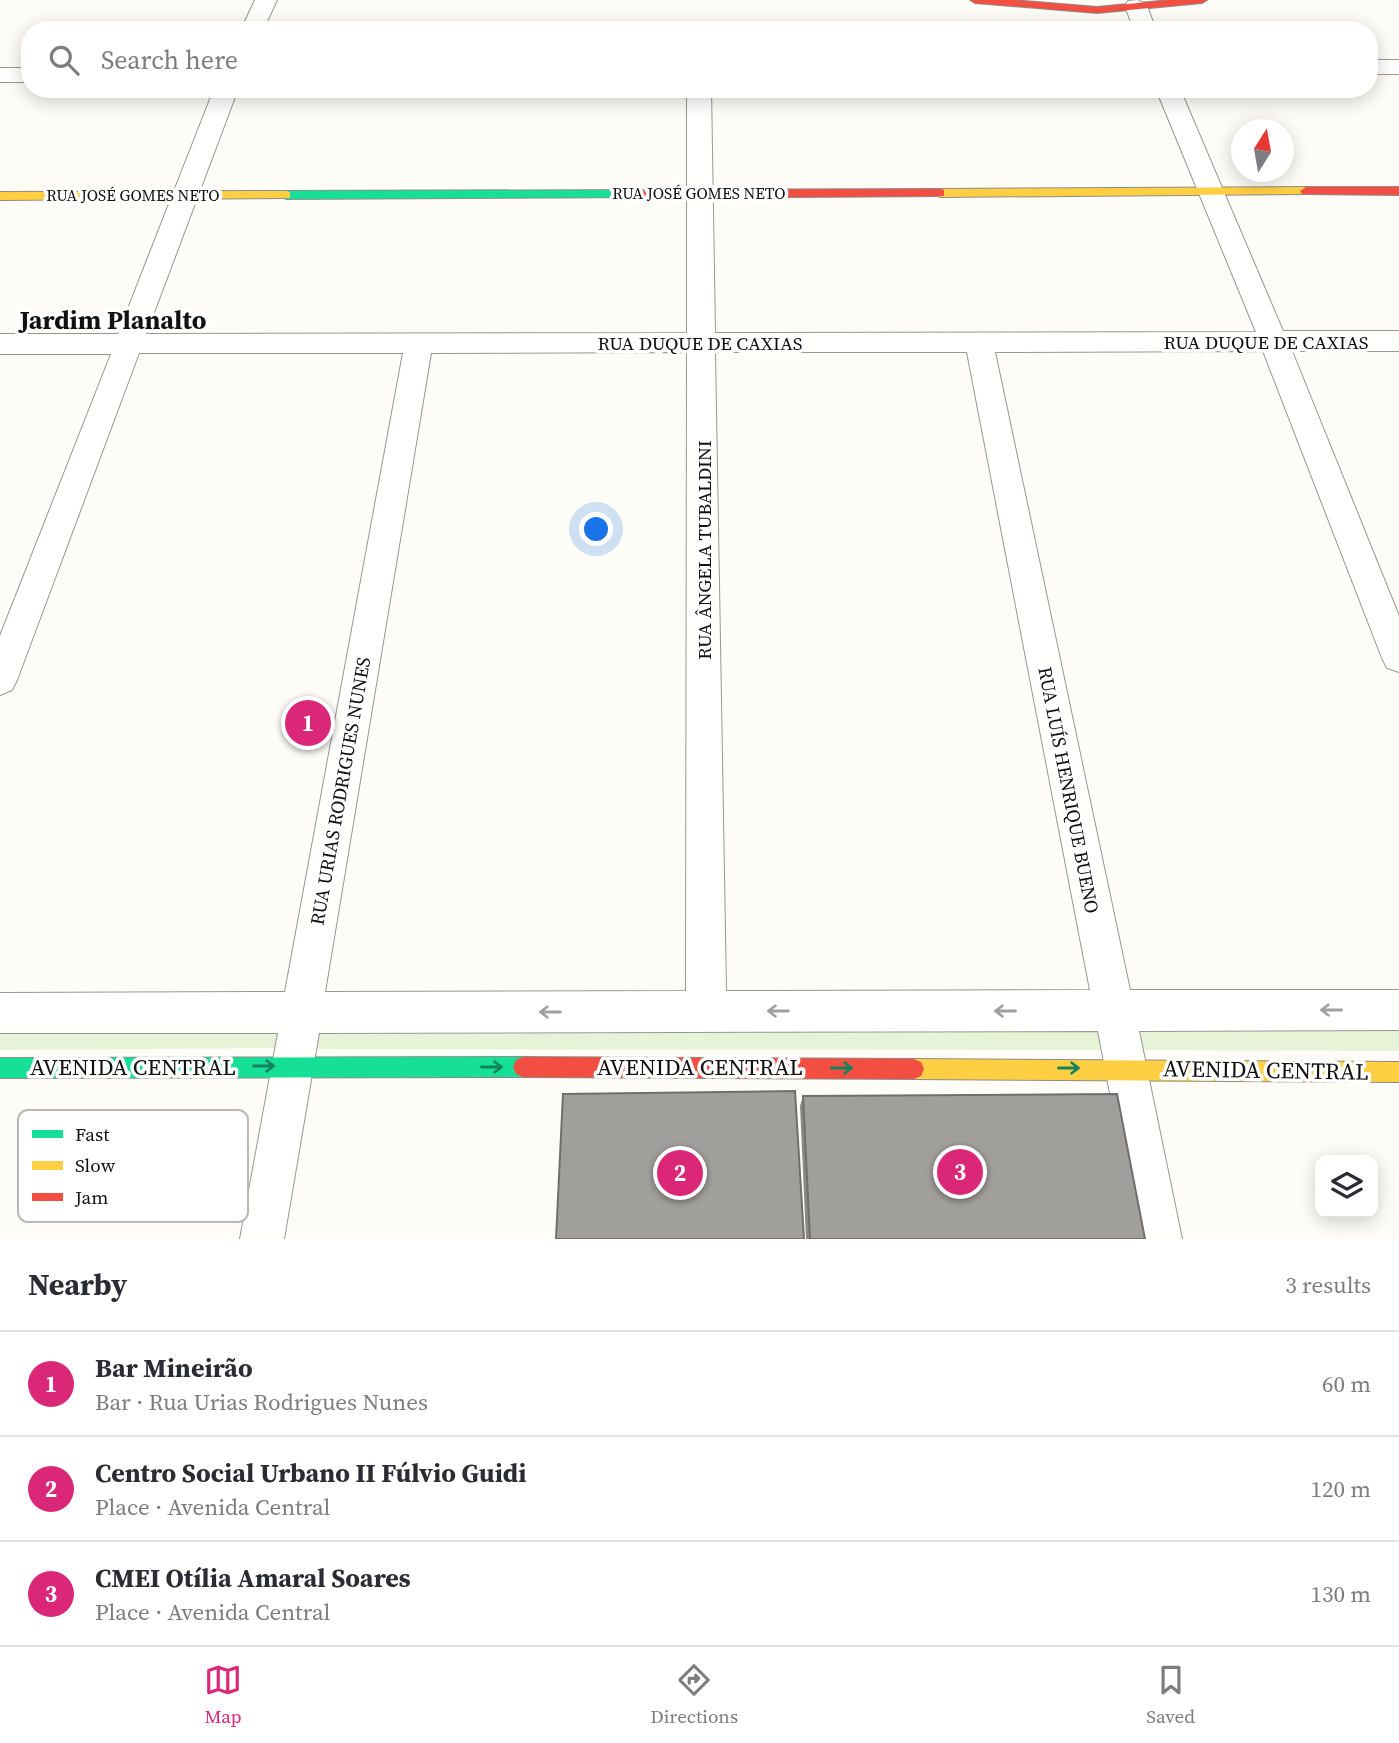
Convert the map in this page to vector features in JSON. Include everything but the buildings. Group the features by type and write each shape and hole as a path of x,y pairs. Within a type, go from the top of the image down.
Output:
{"street":[{"path":"256,21 266,0"},
{"path":"975,0 1111,5 1202,0"},
{"path":"1111,5 1133,21"},
{"path":"1378,67 1399,67"},
{"path":"0,75 21,75"},
{"path":"0,680 131,344 223,98"},
{"name":"RUA ÂNGELA TUBALDINI","path":"699,98 706,1012"},
{"path":"1172,98 1274,342 1399,658"},
{"name":"RUA JOSÉ GOMES NETO","path":"0,196 1399,191"},
{"name":"RUA DUQUE DE CAXIAS","path":"0,344 1399,341"},
{"name":"RUA LUÍS HENRIQUE BUENO","path":"979,342 1160,1239"},
{"name":"RUA URIAS RODRIGUES NUNES","path":"262,1239 419,344"},
{"path":"0,1013 1399,1010"},
{"name":"AVENIDA CENTRAL","path":"0,1068 1126,1068 1399,1072"}],"green space":[{"path":"1135,1026 1399,1026 1399,1051 1141,1050"},
{"path":"314,1027 1101,1028 1105,1050 311,1049"},
{"path":"0,1029 282,1029 278,1048 0,1050"}],"traffic: fast":[{"path":"286,195 644,194"},
{"path":"0,1068 523,1067"}],"traffic: slow":[{"path":"940,193 1306,191"},
{"path":"0,196 286,195"},
{"path":"914,1069 1399,1072"}],"traffic: jam":[{"path":"975,0 1097,10 1202,0"},
{"path":"1306,191 1399,191"},
{"path":"644,194 940,193"},
{"path":"523,1067 914,1069"}],"place":[{"name":"Bar Mineirão","path":"308,723"},
{"name":"CMEI Otília Amaral Soares","path":"960,1172"},
{"name":"Centro Social Urbano II Fúlvio Guidi","path":"680,1173"}],"district":[{"name":"Jardim Planalto","path":"113,320"}]}
